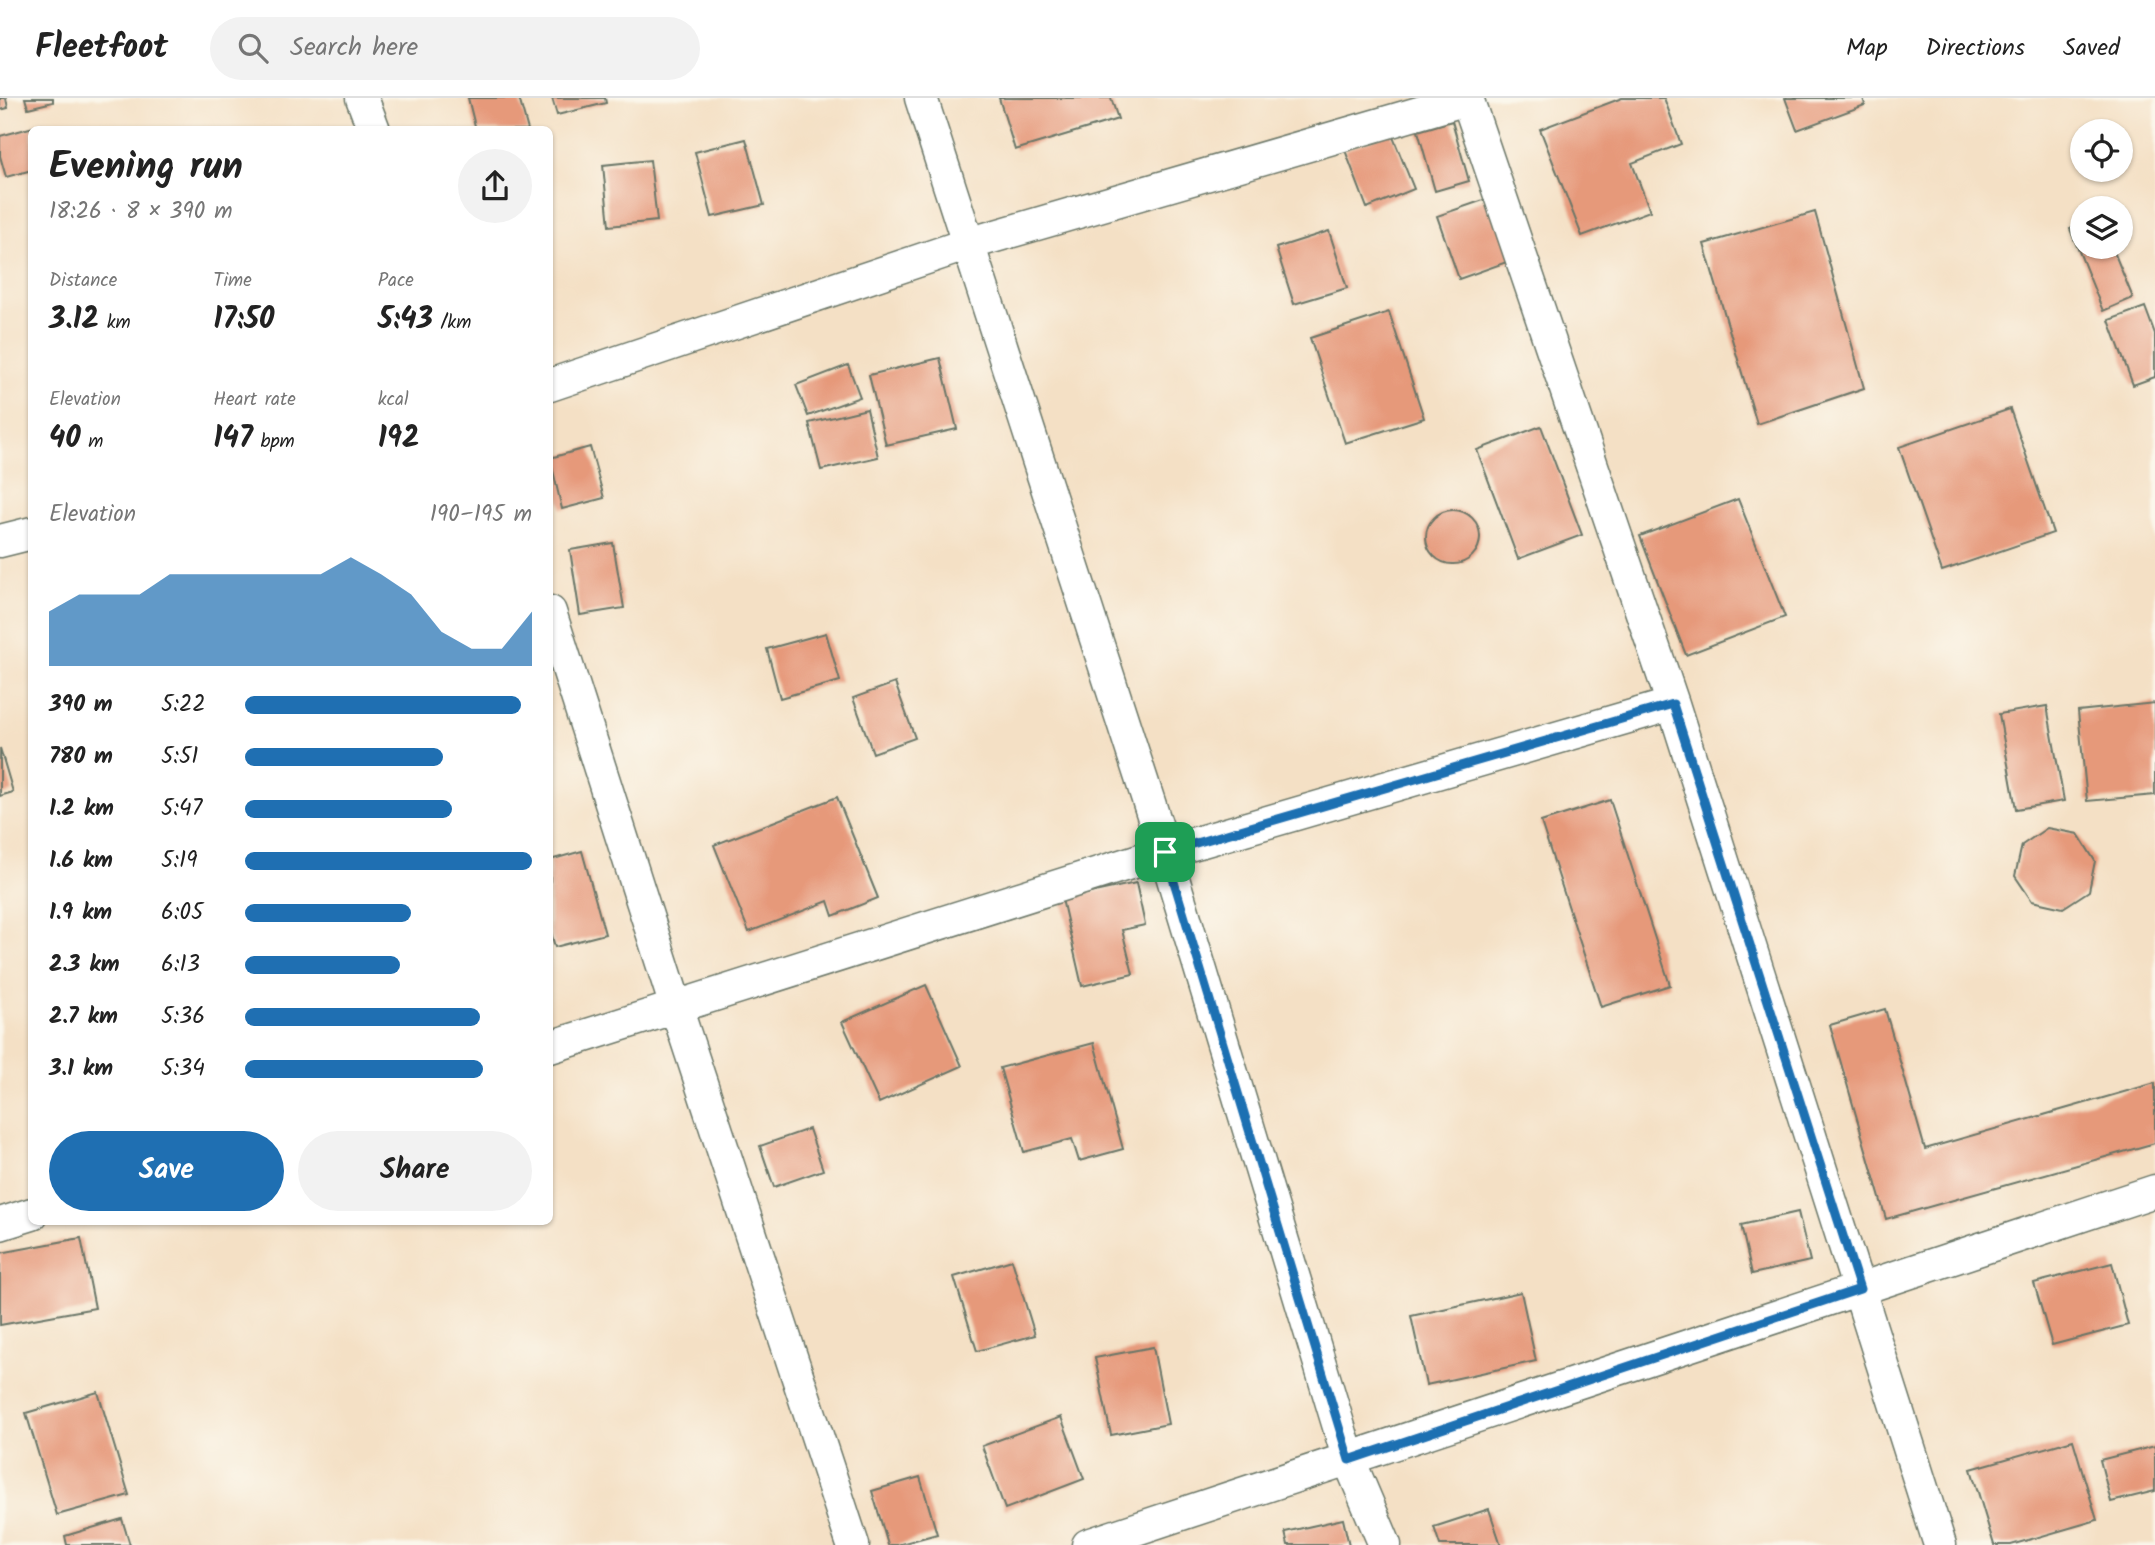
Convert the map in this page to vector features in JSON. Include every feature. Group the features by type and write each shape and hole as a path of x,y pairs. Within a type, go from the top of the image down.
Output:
{"street":[{"path":"362,98 372,126"},
{"path":"921,98 1165,852 1349,1460 1385,1545"},
{"path":"553,384 968,244 1467,98 1673,704 1940,1545"},
{"path":"0,541 28,534"},
{"path":"553,621 676,1007 853,1545"},
{"path":"553,1046 1165,852 1673,704"},
{"path":"1088,1545 2155,1191"},
{"path":"0,1224 28,1215"}],"building":[{"path":"0,98 6,98 8,108 0,110"},
{"path":"25,98 53,98 53,102 28,108"},
{"path":"468,98 519,98 527,126 475,126"},
{"path":"552,98 605,98 606,103 557,115"},
{"path":"999,98 1111,98 1118,119 1015,150"},
{"path":"1622,98 1664,98 1681,144 1632,163 1650,211 1582,236 1540,129"},
{"path":"1785,98 1863,98 1865,105 1797,130"},
{"path":"1452,121 1469,181 1435,191 1418,131"},
{"path":"28,128 28,171 6,177 0,156 0,136"},
{"path":"1391,132 1414,189 1367,208 1345,150"},
{"path":"746,139 764,205 712,217 695,152"},
{"path":"650,160 657,221 609,226 603,165"},
{"path":"1495,196 1518,258 1459,279 1437,216"},
{"path":"1815,212 1864,388 1757,424 1704,244"},
{"path":"1329,231 1347,288 1294,304 1276,248"},
{"path":"2082,259 2117,259 2133,298 2103,311"},
{"path":"2145,307 2155,334 2155,377 2133,385 2109,320"},
{"path":"1389,312 1424,418 1345,443 1310,338"},
{"path":"940,358 957,429 886,445 869,375"},
{"path":"848,365 860,397 808,416 796,385"},
{"path":"867,409 878,457 821,470 809,423"},
{"path":"2010,409 2053,533 1942,571 1899,447"},
{"path":"1541,426 1582,535 1518,559 1477,450"},
{"path":"590,447 604,498 562,509 553,471 553,457"},
{"path":"1738,499 1785,617 1686,655 1640,536"},
{"path":"1458,510 1468,514 1476,522 1480,537 1476,552 1468,560 1448,564 1438,560 1430,552 1426,532 1430,522 1438,514"},
{"path":"613,543 624,608 580,615 570,550"},
{"path":"826,633 840,681 780,698 767,649"},
{"path":"895,683 915,738 873,753 853,698"},
{"path":"2155,703 2155,795 2087,801 2078,711"},
{"path":"2047,706 2064,801 2016,809 1999,714"},
{"path":"0,748 13,792 0,796"},
{"path":"837,797 878,898 833,916 828,901 749,932 714,845"},
{"path":"1610,800 1670,985 1601,1007 1541,822"},
{"path":"2047,828 2078,834 2095,861 2089,891 2063,908 2032,901 2015,876 2022,845"},
{"path":"582,851 605,934 555,947 553,859"},
{"path":"1136,883 1145,925 1122,930 1133,974 1082,986 1062,899"},
{"path":"926,985 962,1066 879,1103 842,1022"},
{"path":"1885,1009 1925,1149 2155,1083 2155,1143 1886,1219 1830,1025"},
{"path":"1094,1043 1123,1149 1079,1161 1072,1139 1024,1152 1000,1068"},
{"path":"809,1129 823,1170 774,1187 760,1146"},
{"path":"1798,1212 1810,1261 1752,1274 1741,1225"},
{"path":"81,1238 95,1308 0,1325 0,1253"},
{"path":"1012,1260 1035,1335 977,1351 954,1277"},
{"path":"2112,1263 2128,1325 2052,1345 2034,1283"},
{"path":"1521,1292 1536,1361 1426,1385 1411,1316"},
{"path":"1153,1347 1168,1424 1111,1435 1095,1358"},
{"path":"98,1392 129,1495 57,1515 26,1413"},
{"path":"1061,1417 1084,1479 1005,1509 982,1446"},
{"path":"2073,1440 2097,1520 2011,1545 1994,1545 1971,1469"},
{"path":"2155,1446 2155,1491 2111,1502 2100,1460"},
{"path":"920,1477 937,1534 888,1545 872,1491"},
{"path":"1489,1509 1501,1545 1440,1545 1434,1527"},
{"path":"122,1519 130,1545 67,1545 65,1536"},
{"path":"1343,1519 1349,1545 1288,1545 1285,1532"}],"route":[{"path":"1673,704 1860,1289 1349,1460 1165,852 1673,704"}]}
